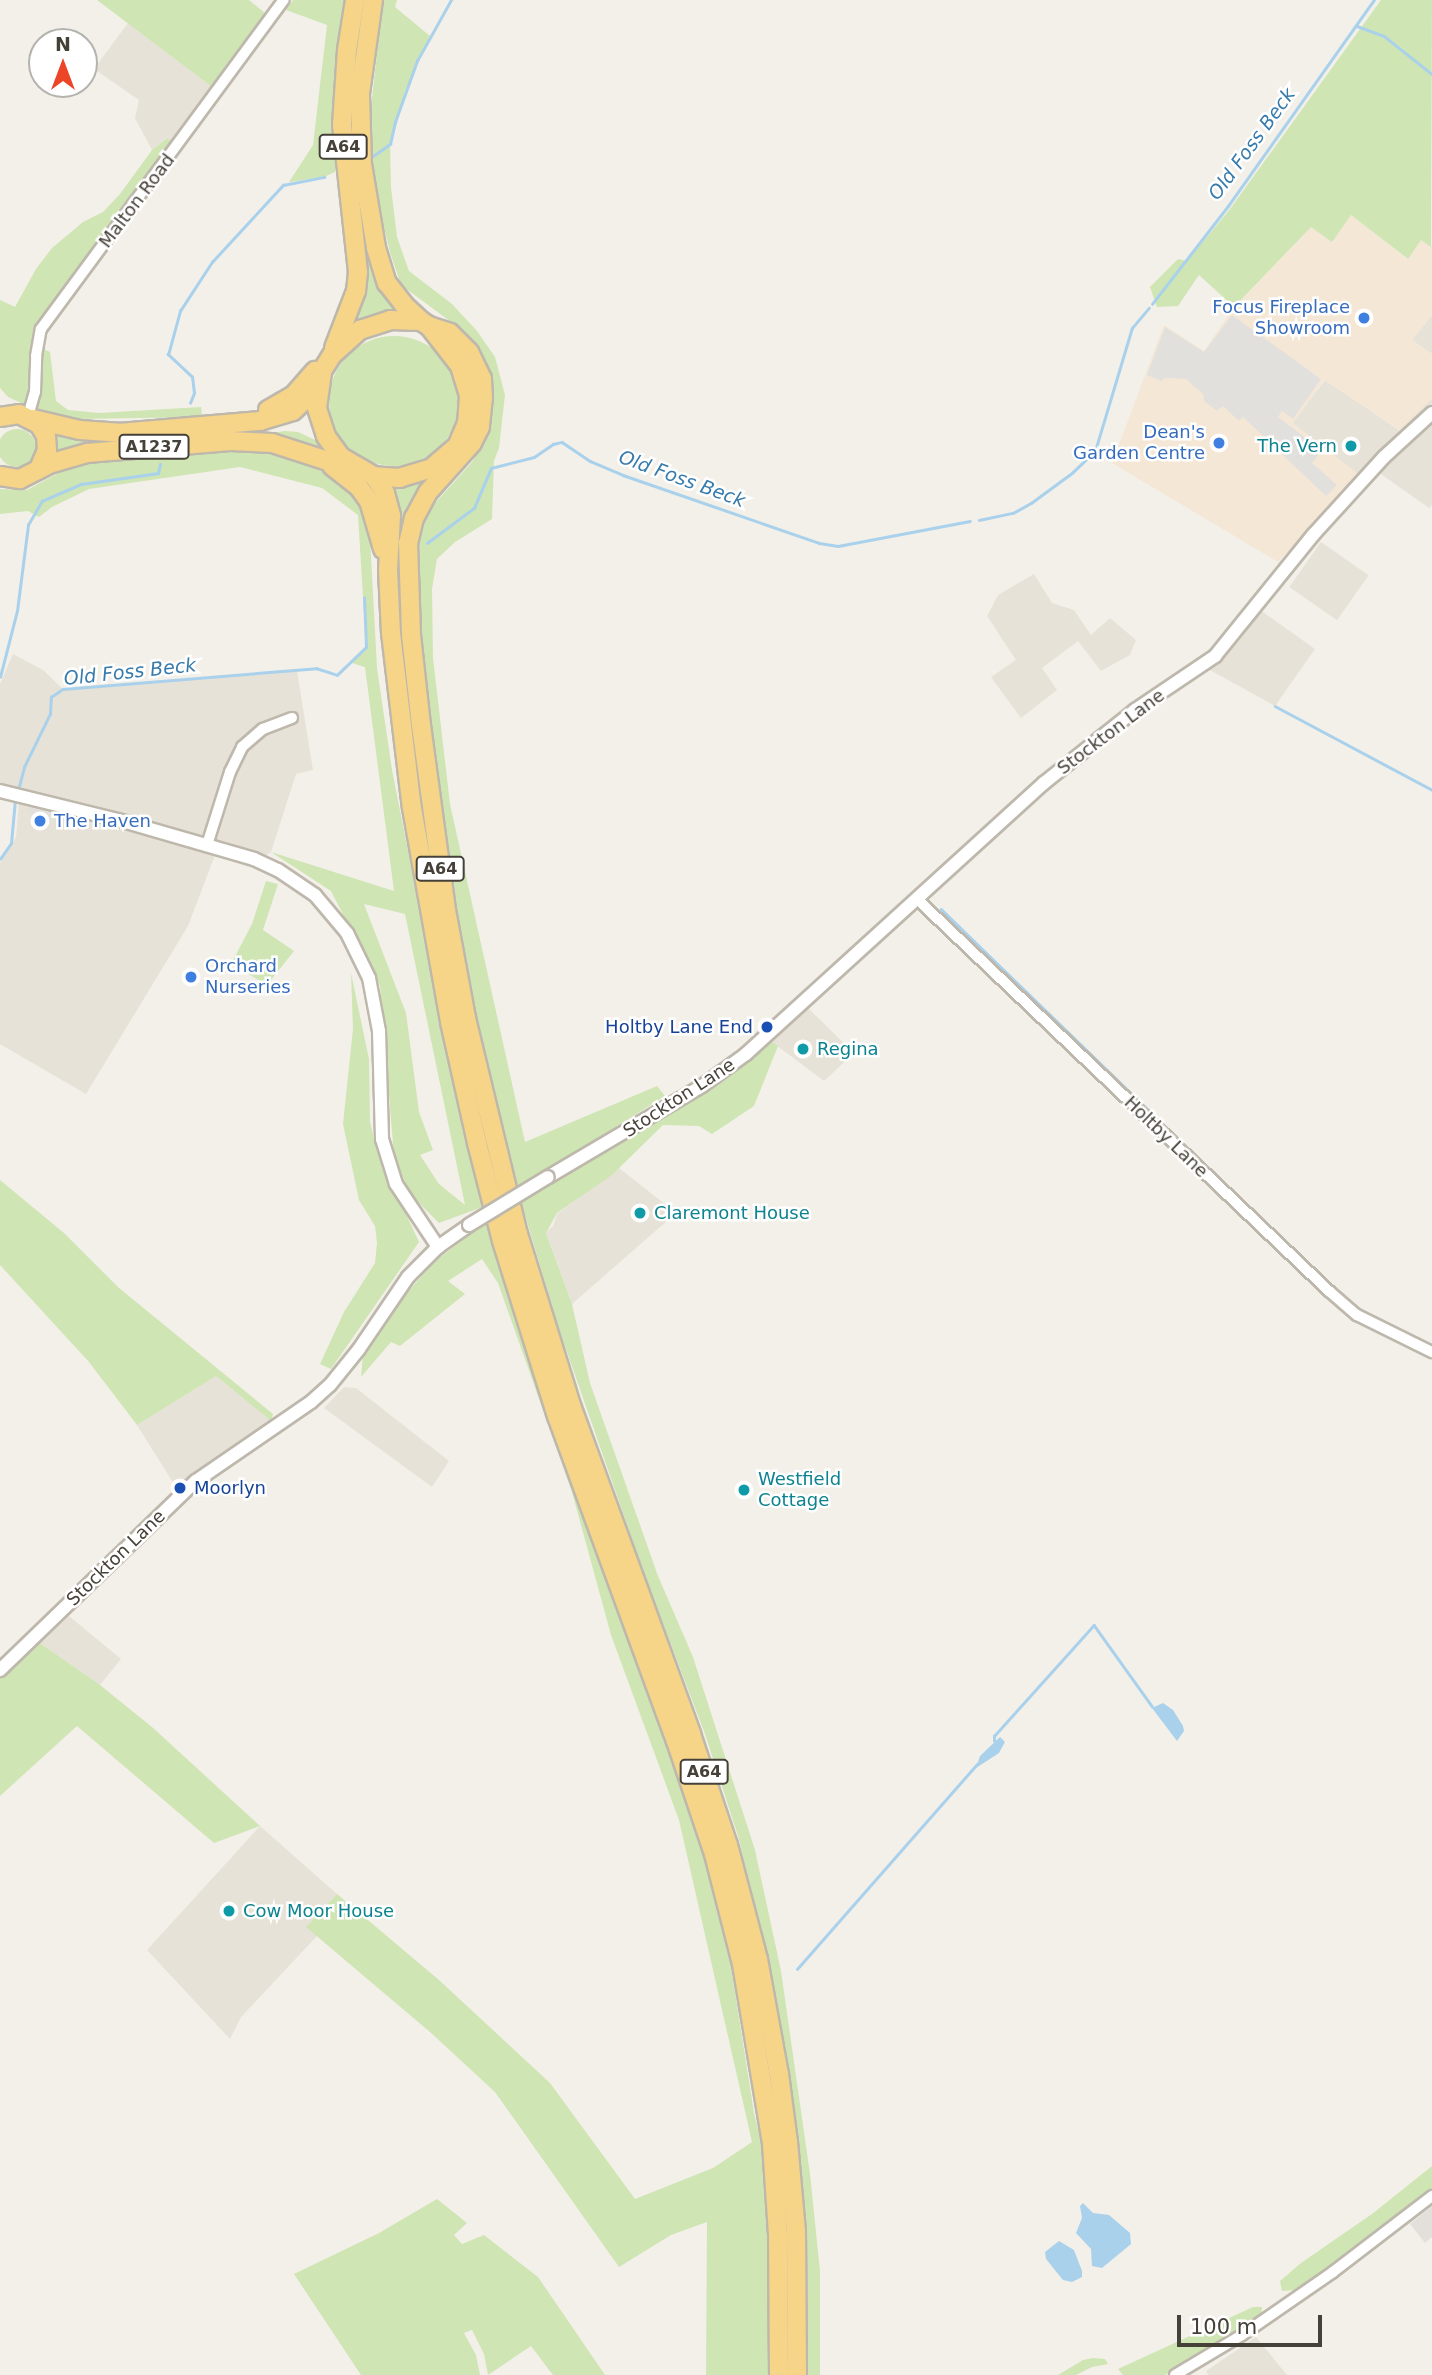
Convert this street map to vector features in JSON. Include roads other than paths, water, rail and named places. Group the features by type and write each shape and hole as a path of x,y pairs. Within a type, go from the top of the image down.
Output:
{"highway":[{"name":"A64","path":"332,355 356,291 358,272 342,125 347,50 355,0"},
{"name":"A64","path":"373,0 360,94 362,164 376,248 387,283 404,305 425,323 450,333 469,352 482,379 480,426 472,443 428,492 414,518 408,543 416,687 429,804 446,910 466,1018 518,1234 572,1408 728,1845 758,1959 779,2074 794,2206 797,2375"},
{"path":"390,320 425,323 453,355 466,383 469,410 463,435 446,459 432,468 400,478 366,473 341,457 326,436 317,408 322,371 332,355 354,335 378,323 390,320"},
{"name":"A64","path":"224,424 265,411 294,395 304,387 340,334"},
{"name":"A1237","path":"0,400 19,416 80,430 119,433 260,421 293,411 318,387"},
{"path":"0,476 20,479 39,468 46,456 47,443 43,429 19,416"},
{"name":"A1237","path":"39,468 87,453 231,441 272,443 366,473"},
{"name":"A1237","path":"327,462 358,486 369,501 388,570"},
{"name":"A64","path":"366,473 385,494 391,516 388,570 391,633 412,808 445,997 477,1143 502,1241 557,1416 676,1741 714,1854 741,1964 772,2144 778,2234 779,2375"}],"street":[{"name":"Malton Road","path":"19,416 34,392 41,329 285,0"},
{"name":"Stockton Lane","path":"0,1670 196,1481 311,1402 330,1385 359,1349 408,1277 438,1247 469,1225 679,1100 746,1054 1086,748 1215,656 1312,535 1384,457 1432,413"},
{"path":"207,845 230,772 242,747 262,729 292,718"},
{"path":"4,792 254,859 315,895 358,949 375,1001 379,1118 388,1164 415,1215 438,1247"},
{"name":"Holtby Lane","path":"917,900 1329,1291 1357,1315 1432,1352"},
{"path":"1175,2375 1242,2335 1333,2272 1432,2196"}],"water":[{"path":"1163,1703 1173,1710 1183,1726 1184,1731 1177,1741 1152,1708"},
{"path":"1000,1737 1005,1742 999,1753 976,1768 980,1756"},
{"path":"1083,2203 1093,2213 1109,2215 1130,2233 1131,2244 1102,2268 1092,2266 1091,2249 1076,2233 1082,2218 1080,2206"},
{"path":"1059,2241 1074,2250 1082,2271 1082,2277 1072,2282 1063,2280 1046,2259 1045,2252"}],"waterway":[{"path":"373,156 390,144 417,61 451,0"},
{"name":"Old Foss Beck","path":"1152,304 1228,206 1374,0"},
{"path":"1357,26 1384,36 1432,74"},
{"path":"190,403 194,393 192,377 168,355 180,311 212,262 283,185 324,177"},
{"name":"Old Foss Beck","path":"979,520 1013,513 1031,503 1072,473 1095,451 1132,328 1149,308"},
{"name":"Old Foss Beck","path":"427,543 474,508 491,468 534,457 553,444 562,442 590,461 623,475 819,543 838,546 970,521"},
{"path":"0,677 17,611 28,525 42,501 81,484 158,473 160,464"},
{"name":"Old Foss Beck","path":"18,790 24,767 50,714 51,697 63,689 316,668 337,675 366,647 364,598"},
{"path":"1275,706 1432,790"},
{"name":"Old Foss Beck","path":"0,859 11,843 15,800"},
{"path":"941,909 1235,1194"},
{"path":"994,1741 994,1736 1094,1625 1152,1706"},
{"path":"797,1969 977,1764"}],"place":[{"name":"Focus Fireplace Showroom","path":"1364,318"},
{"name":"Dean's Garden Centre","path":"1219,443"},
{"name":"The Vern","path":"1351,446"},
{"name":"The Haven","path":"40,821"},
{"name":"Orchard Nurseries","path":"191,977"},
{"name":"Holtby Lane End","path":"767,1027"},
{"name":"Regina","path":"803,1049"},
{"name":"Claremont House","path":"640,1213"},
{"name":"Moorlyn","path":"180,1488"},
{"name":"Westfield Cottage","path":"744,1490"},
{"name":"Cow Moor House","path":"229,1911"}]}
